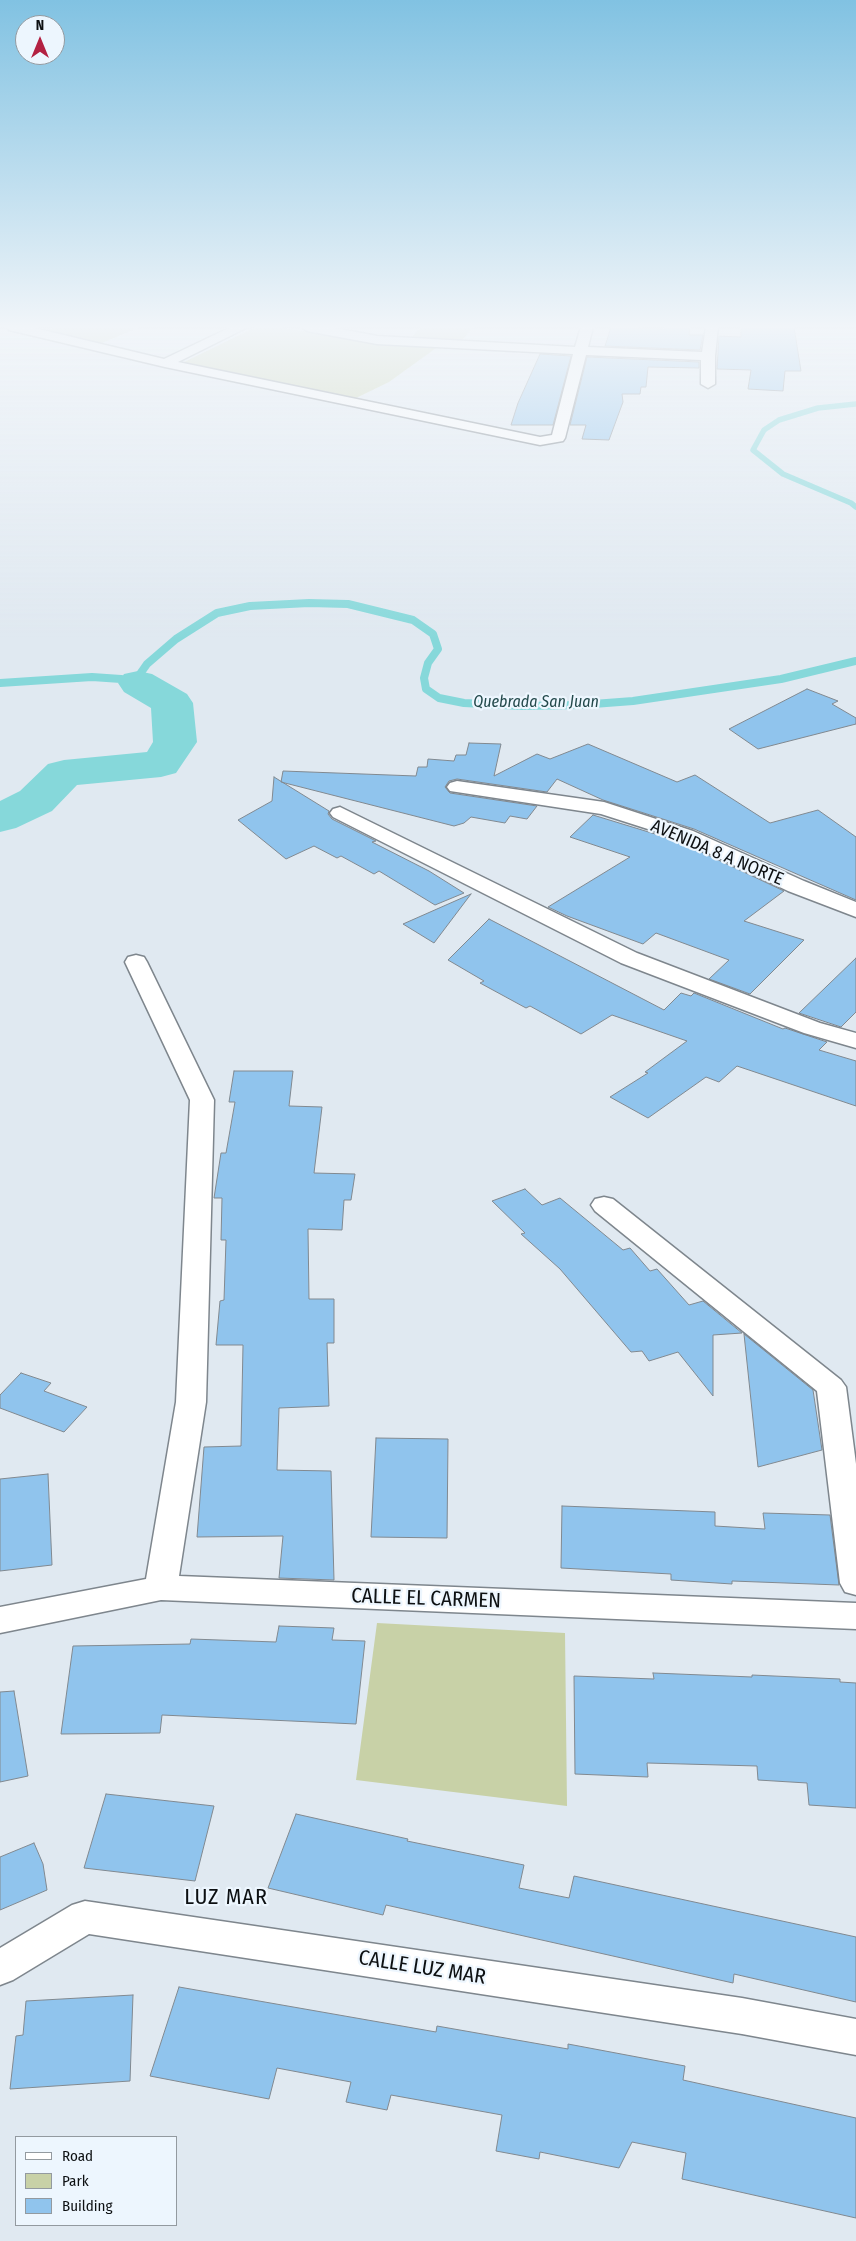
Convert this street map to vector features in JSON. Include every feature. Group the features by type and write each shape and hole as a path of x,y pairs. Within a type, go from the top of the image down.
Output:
{"street":[{"path":"495,432 540,441 558,438 560,432"},
{"name":"AVENIDA 8 A NORTE","path":"457,787 604,808 686,835 796,886 856,910"},
{"path":"340,813 629,958 812,1028 856,1041"},
{"path":"136,962 202,1100 191,1402 161,1588"},
{"path":"604,1205 831,1387 856,1583"},
{"name":"CALLE EL CARMEN","path":"0,1620 161,1588 856,1616"},
{"name":"CALLE LUZ MAR","path":"0,1968 85,1918 742,2016 856,2037"}],"green space":[{"path":"377,1623 565,1633 567,1806 356,1780"}],"building":[{"path":"584,432 612,432 609,440 582,439"},
{"path":"807,689 838,701 832,704 856,718 856,724 758,749 729,729"},
{"path":"469,743 501,744 494,776 537,754 550,759 588,744 677,782 695,775 770,823 818,810 856,837 856,900 694,829 603,800 557,779 547,792 457,779 449,781 445,787 450,793 537,806 527,819 510,816 505,823 471,817 464,823 454,826 281,782 283,771 416,776 418,767 427,767 428,759 454,761 456,755 466,755"},
{"path":"274,777 329,811 328,814 332,819 376,841 372,842 429,871 464,893 435,905 379,871 374,874 341,856 337,858 314,846 286,859 238,820 272,801"},
{"path":"593,815 678,841 784,891 744,921 804,940 750,994 709,979 729,960 656,933 643,944 548,907 630,857 570,837"},
{"path":"471,894 434,943 403,924"},
{"path":"489,919 664,1010 681,993 691,996 694,993 783,1029 785,1028 827,1042 819,1050 856,1061 856,1106 737,1066 719,1082 706,1077 648,1118 610,1097 648,1073 645,1072 687,1041 612,1015 581,1034 530,1006 526,1008 480,983 484,981 448,960"},
{"path":"856,958 856,1012 841,1027 799,1013"},
{"path":"234,1071 293,1071 289,1106 322,1107 314,1173 355,1174 351,1200 344,1200 342,1230 308,1229 309,1299 334,1299 334,1343 327,1343 329,1406 279,1408 277,1470 331,1471 334,1580 279,1578 283,1536 197,1537 204,1447 241,1446 243,1345 216,1345 220,1301 224,1300 226,1240 221,1240 222,1198 214,1198 221,1153 226,1153 235,1102 229,1102"},
{"path":"525,1189 542,1205 560,1198 623,1250 630,1248 650,1271 657,1269 689,1305 703,1301 742,1333 713,1335 713,1396 678,1352 649,1361 642,1351 631,1352 560,1269 521,1234 525,1233 492,1201"},
{"path":"744,1334 813,1390 822,1450 758,1467"},
{"path":"21,1373 51,1383 44,1391 87,1407 64,1432 0,1408 0,1395"},
{"path":"376,1438 448,1439 447,1538 371,1537"},
{"path":"48,1474 52,1565 0,1571 0,1479"},
{"path":"562,1506 715,1512 715,1526 765,1529 763,1513 830,1515 839,1585 732,1581 732,1584 671,1580 671,1574 561,1568"},
{"path":"279,1626 334,1628 332,1640 365,1641 356,1724 162,1715 160,1733 61,1734 73,1646 190,1644 191,1639 276,1642"},
{"path":"653,1673 840,1679 840,1682 856,1683 856,1808 809,1805 807,1783 758,1780 757,1766 647,1763 648,1777 575,1774 574,1676 654,1679"},
{"path":"14,1691 28,1776 0,1782 0,1692"},
{"path":"106,1794 214,1806 195,1881 84,1868"},
{"path":"296,1814 408,1839 407,1841 524,1865 519,1888 569,1898 574,1876 856,1937 856,2002 734,1974 733,1983 386,1905 383,1915 268,1888"},
{"path":"34,1843 43,1864 47,1890 0,1910 0,1857"},
{"path":"179,1987 436,2032 437,2026 568,2049 568,2044 685,2066 683,2080 856,2118 856,2218 682,2179 686,2153 632,2142 619,2168 540,2152 539,2159 496,2151 502,2115 391,2095 387,2110 346,2102 351,2082 277,2068 269,2099 150,2076"},
{"path":"133,1995 130,2081 10,2089 16,2036 23,2035 26,2001"}],"waterway":[{"name":"Quebrada San Juan","path":"763,432 753,450 783,474 851,503 856,507"},
{"name":"Quebrada San Juan","path":"0,683 92,677 121,679 138,683 140,674 147,664 176,639 217,613 250,606 309,603 348,604 413,620 433,634 438,649 428,663 424,678 426,689 439,698 464,703 522,706 580,705 633,701 781,679 856,661"},
{"path":"0,818 36,801 64,773 161,764 175,742 172,703 138,683"}],"district":[{"name":"LUZ MAR","path":"226,1898"}]}
